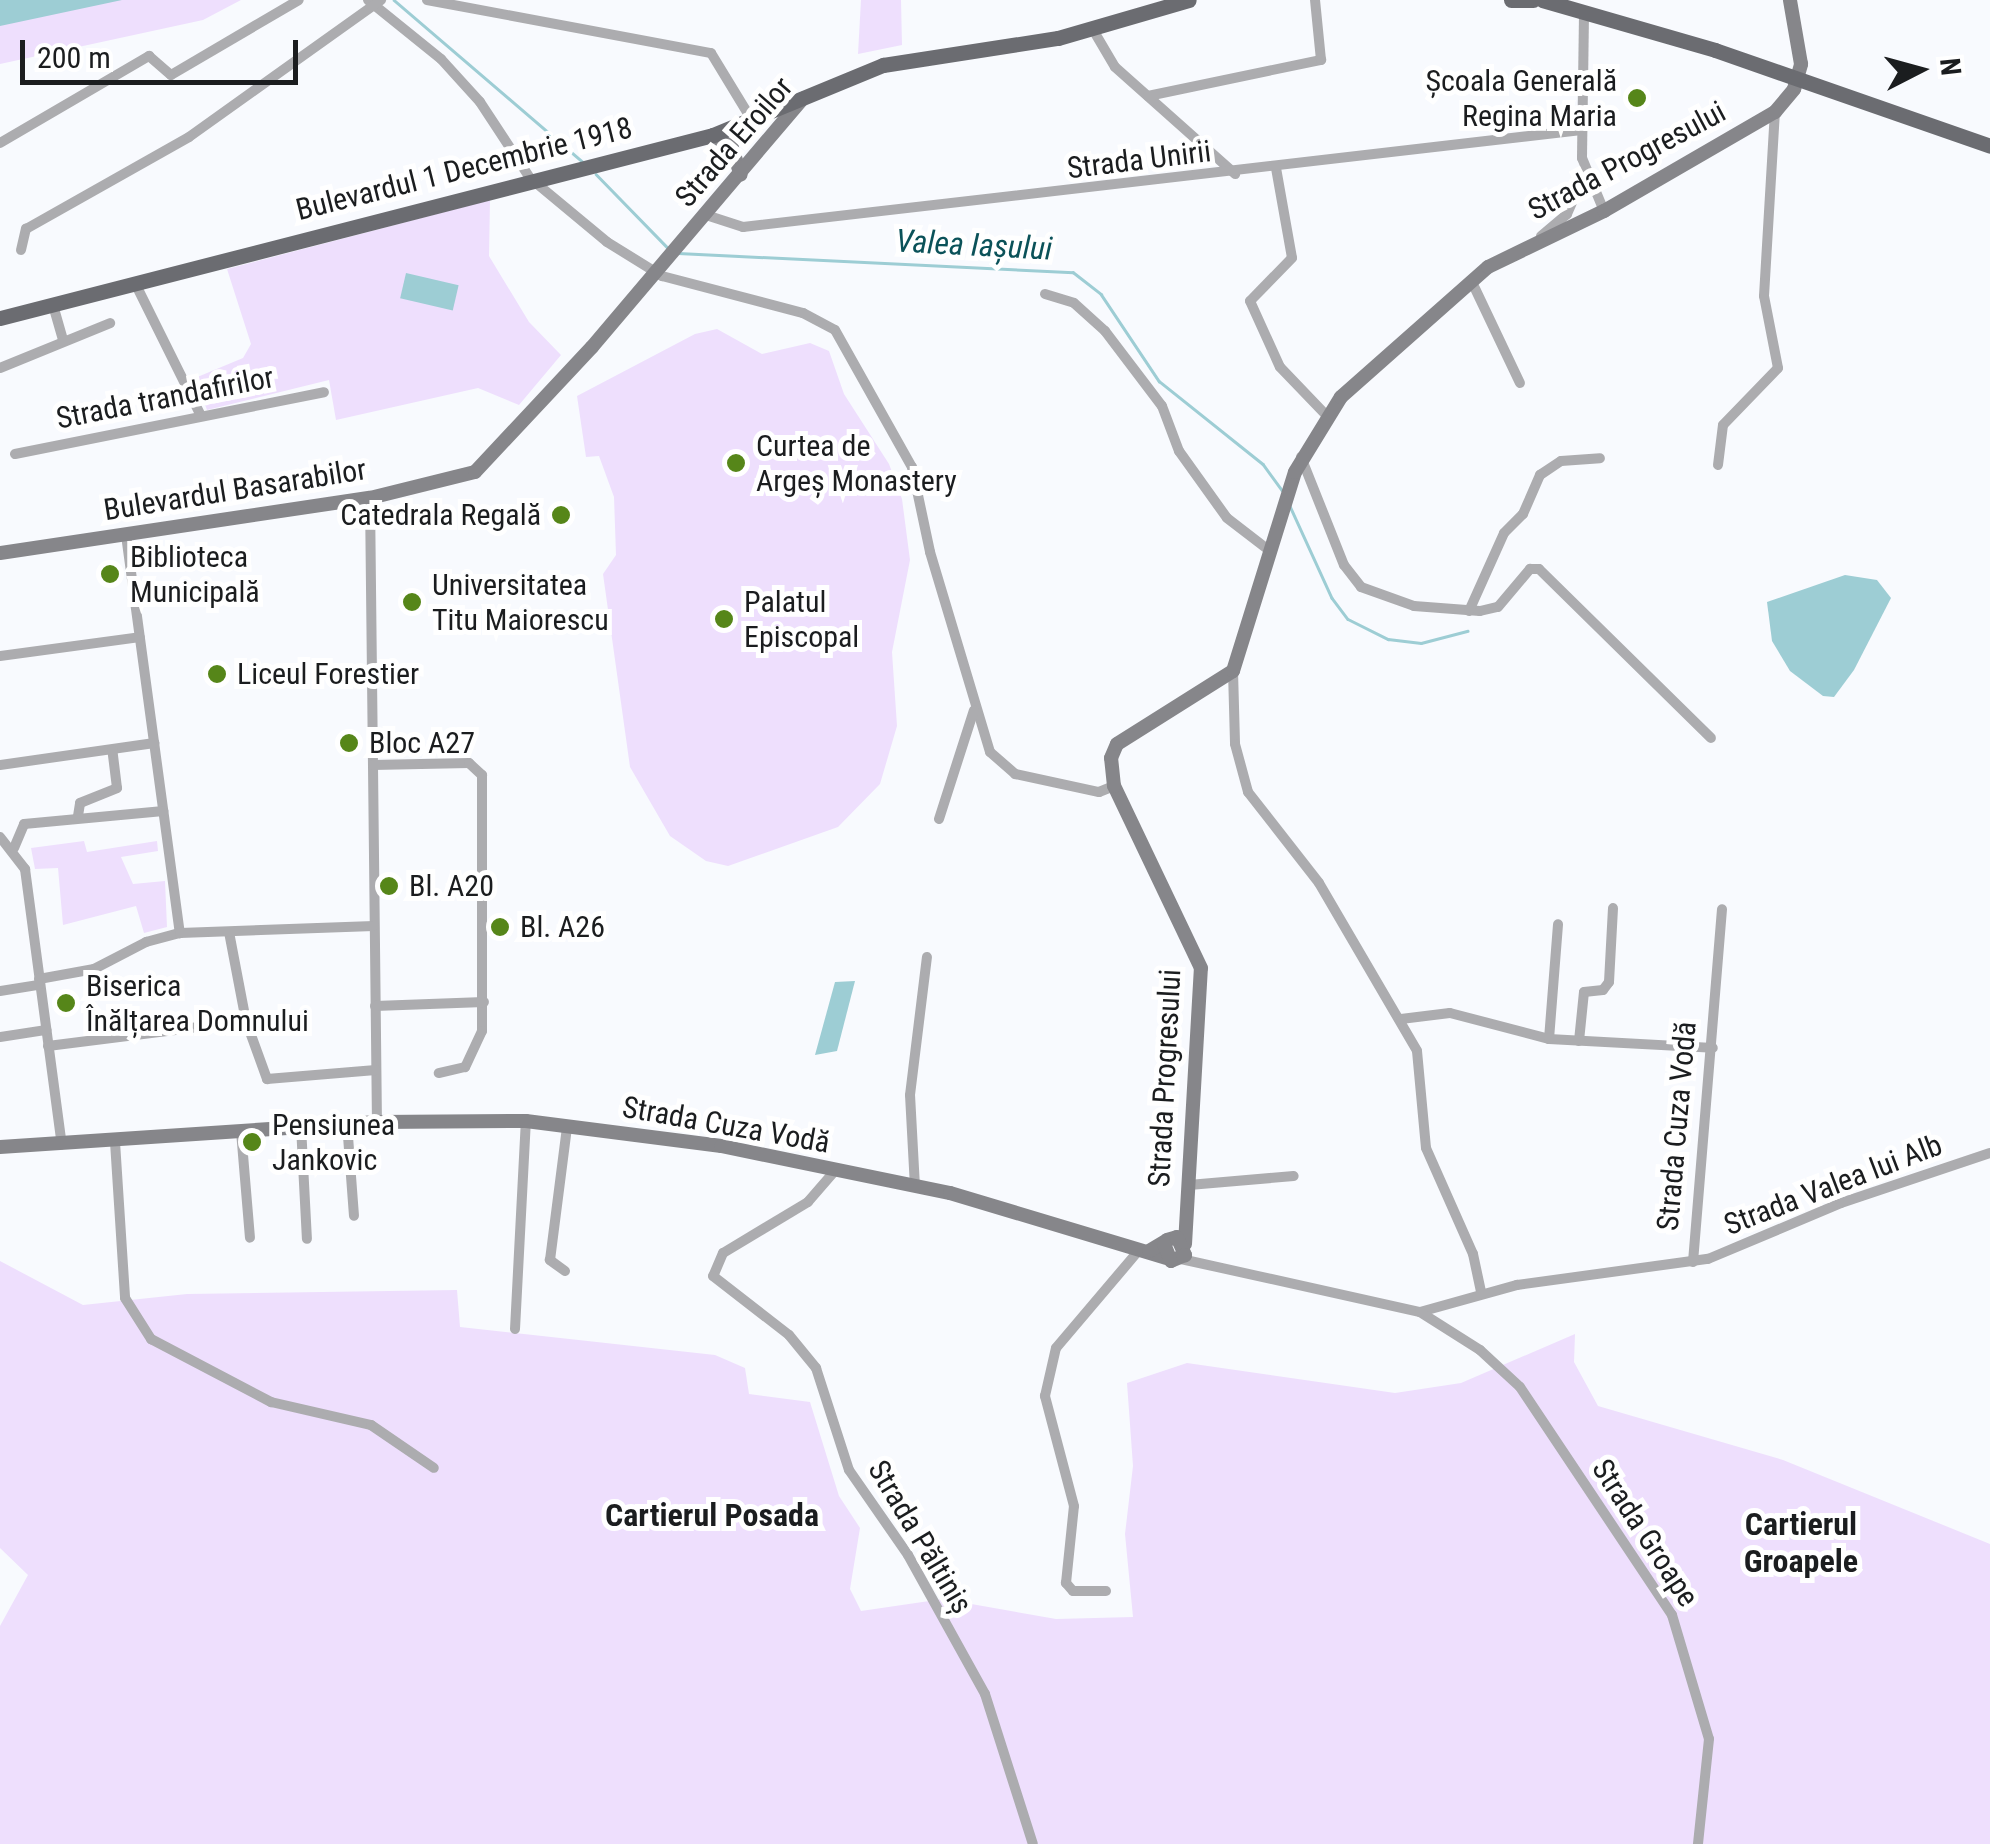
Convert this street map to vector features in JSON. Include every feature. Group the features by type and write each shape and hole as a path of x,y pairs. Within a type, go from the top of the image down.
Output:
{"main road":[{"name":"Strada Eroilor","path":"803,98 882,65 1092,28 1190,0"},
{"path":"1511,0 1532,0"},
{"path":"1542,0 1799,79 1990,146"},
{"name":"Bulevardul 1 Decembrie 1918","path":"0,318 530,178 712,135 753,122 803,98"}],"street":[{"path":"0,143 143,58 155,56 171,75 299,0"},
{"path":"427,0 711,53 753,122"},
{"path":"1148,96 1322,60 1316,0"},
{"path":"1790,0 1802,54 1799,79"},
{"path":"22,250 26,230 189,137 375,1 467,88 530,178 659,269 804,314 834,330 912,466 975,708 990,752 1007,771 1098,792 1114,786 1111,758 1126,734 1232,670 1235,744 1248,792 1319,883 1402,1018 1420,1063 1426,1148 1473,1254 1481,1292"},
{"path":"1584,14 1581,130 1585,173 1604,210"},
{"path":"1092,28 1116,67 1234,174"},
{"name":"Strada Progresului","path":"1232,670 1266,548 1299,464 1326,414 1471,280 1525,246 1604,210 1775,112 1799,79"},
{"name":"Strada Eroilor","path":"476,472 694,230 803,98"},
{"path":"1718,465 1723,424 1778,368 1764,296 1775,112"},
{"name":"Strada Unirii","path":"706,216 743,227 1234,174 1581,130"},
{"path":"712,135 732,148 741,175"},
{"path":"1276,168 1292,258 1250,301 1280,367 1326,414"},
{"path":"1525,246 1567,214 1585,173"},
{"path":"1471,280 1520,383"},
{"path":"135,282 201,416"},
{"path":"1045,294 1074,304 1105,331 1162,406 1180,451 1227,518 1266,548"},
{"path":"53,304 63,339"},
{"path":"0,368 110,322"},
{"name":"Strada trandafirilor","path":"15,454 324,392"},
{"path":"1469,610 1540,475 1561,461 1600,458"},
{"path":"1299,464 1352,579 1414,606 1469,610 1498,607 1530,568 1540,569 1711,738"},
{"name":"Bulevardul Basarabilor","path":"0,553 370,498 476,472"},
{"path":"370,498 378,1122"},
{"path":"126,535 180,933"},
{"path":"0,656 140,637"},
{"path":"940,819 975,708"},
{"path":"0,766 154,743"},
{"path":"78,816 80,803 117,788 112,750"},
{"path":"373,764 469,763 480,769 484,1002 474,1056 458,1071 439,1074"},
{"name":"Strada Progresului","path":"1114,786 1201,968 1185,1220 1168,1249"},
{"path":"14,848 24,824 164,811"},
{"path":"0,837 14,848 25,869 62,1146"},
{"path":"1579,1041 1584,992 1603,990 1609,982 1613,908"},
{"name":"Strada Cuza Vodă","path":"0,1146 62,1146 347,1123 526,1121 722,1146 833,1173 915,1187 1013,1208 1168,1249 1199,1261 1420,1312 1481,1292 1693,1262 1722,910"},
{"path":"1549,1039 1558,924"},
{"path":"0,991 94,969 146,942 180,933 374,926"},
{"path":"229,932 246,1021 270,1080 376,1070"},
{"path":"915,1187 910,1095 926,958"},
{"path":"375,1006 484,1002"},
{"path":"1402,1018 1450,1013 1549,1039 1713,1048"},
{"path":"48,1046 246,1021"},
{"path":"0,1036 46,1030"},
{"path":"516,1330 526,1121"},
{"path":"347,1123 354,1216"},
{"path":"301,1126 306,1240"},
{"path":"565,1271 550,1260 566,1126"},
{"path":"241,1131 250,1238"},
{"path":"115,1142 125,1298 152,1339 271,1402 371,1425 434,1468"},
{"name":"Strada Valea lui Alb","path":"1693,1262 1990,1153"},
{"name":"Strada Păltiniș","path":"833,1173 808,1202 723,1252 713,1276 789,1335 816,1368 849,1470 908,1555 985,1694 1033,1844"},
{"path":"1189,1185 1294,1176"},
{"path":"1106,1590 1073,1592 1066,1583 1074,1506 1045,1396 1056,1348 1168,1249"},
{"name":"Strada Groape","path":"1420,1312 1480,1350 1520,1387 1672,1615 1709,1739 1701,1843"}],"shaded area":[{"path":"0,0 241,0 203,20 0,64"},
{"path":"861,0 901,0 902,45 858,54"},
{"path":"490,200 489,256 529,322 561,355 519,405 478,388 336,420 329,380 207,410 195,378 243,358 251,344 227,269"},
{"path":"717,329 762,354 810,343 829,351 844,394 889,464 902,499 910,560 892,652 897,726 880,784 838,827 728,866 706,861 670,836 630,767 603,574 616,555 614,497 599,456 586,457 577,396 695,334"},
{"path":"84,841 87,852 157,841 158,851 121,857 133,884 165,881 167,927 144,933 136,906 63,925 58,868 35,869 31,848"},
{"path":"0,1261 83,1305 187,1294 457,1290 460,1327 715,1355 745,1368 749,1394 810,1402 839,1496 860,1528 850,1589 861,1611 943,1599 1056,1619 1133,1617 1125,1534 1133,1466 1127,1383 1187,1363 1395,1393 1461,1383 1575,1334 1574,1362 1598,1406 1783,1460 1990,1544 1990,1844 0,1844 0,1626 28,1575 0,1548"}],"water":[{"path":"0,0 122,0 0,26"},
{"path":"406,273 459,285 453,310 400,298"},
{"path":"1845,575 1877,580 1891,598 1854,670 1834,697 1823,696 1790,671 1772,641 1767,602"},
{"path":"855,981 837,1051 815,1055 835,982"}],"waterway":[{"name":"Valea Iașului","path":"394,0 583,162"},
{"name":"Valea Iașului","path":"596,174 667,247"},
{"name":"Valea Iașului","path":"678,253 1073,272 1101,294 1159,381 1263,464 1282,490"},
{"name":"Valea Iașului","path":"1290,506 1332,598 1348,619 1388,639 1421,643 1467,631"}],"place":[{"name":"Școala Generală Regina Maria","path":"1637,98"},
{"name":"Curtea de Argeș Monastery","path":"736,463"},
{"name":"Catedrala Regală","path":"561,515"},
{"name":"Biblioteca Municipală","path":"110,574"},
{"name":"Universitatea Titu Maiorescu","path":"412,602"},
{"name":"Palatul Episcopal","path":"724,619"},
{"name":"Liceul Forestier","path":"217,674"},
{"name":"Bloc A27","path":"349,743"},
{"name":"Bl. A20","path":"389,886"},
{"name":"Bl. A26","path":"500,927"},
{"name":"Biserica Înălțarea Domnului","path":"66,1003"},
{"name":"Pensiunea Jankovic","path":"252,1142"}],"district":[{"name":"Cartierul Posada","path":"712,1515"},
{"name":"Cartierul Groapele","path":"1801,1544"}]}
